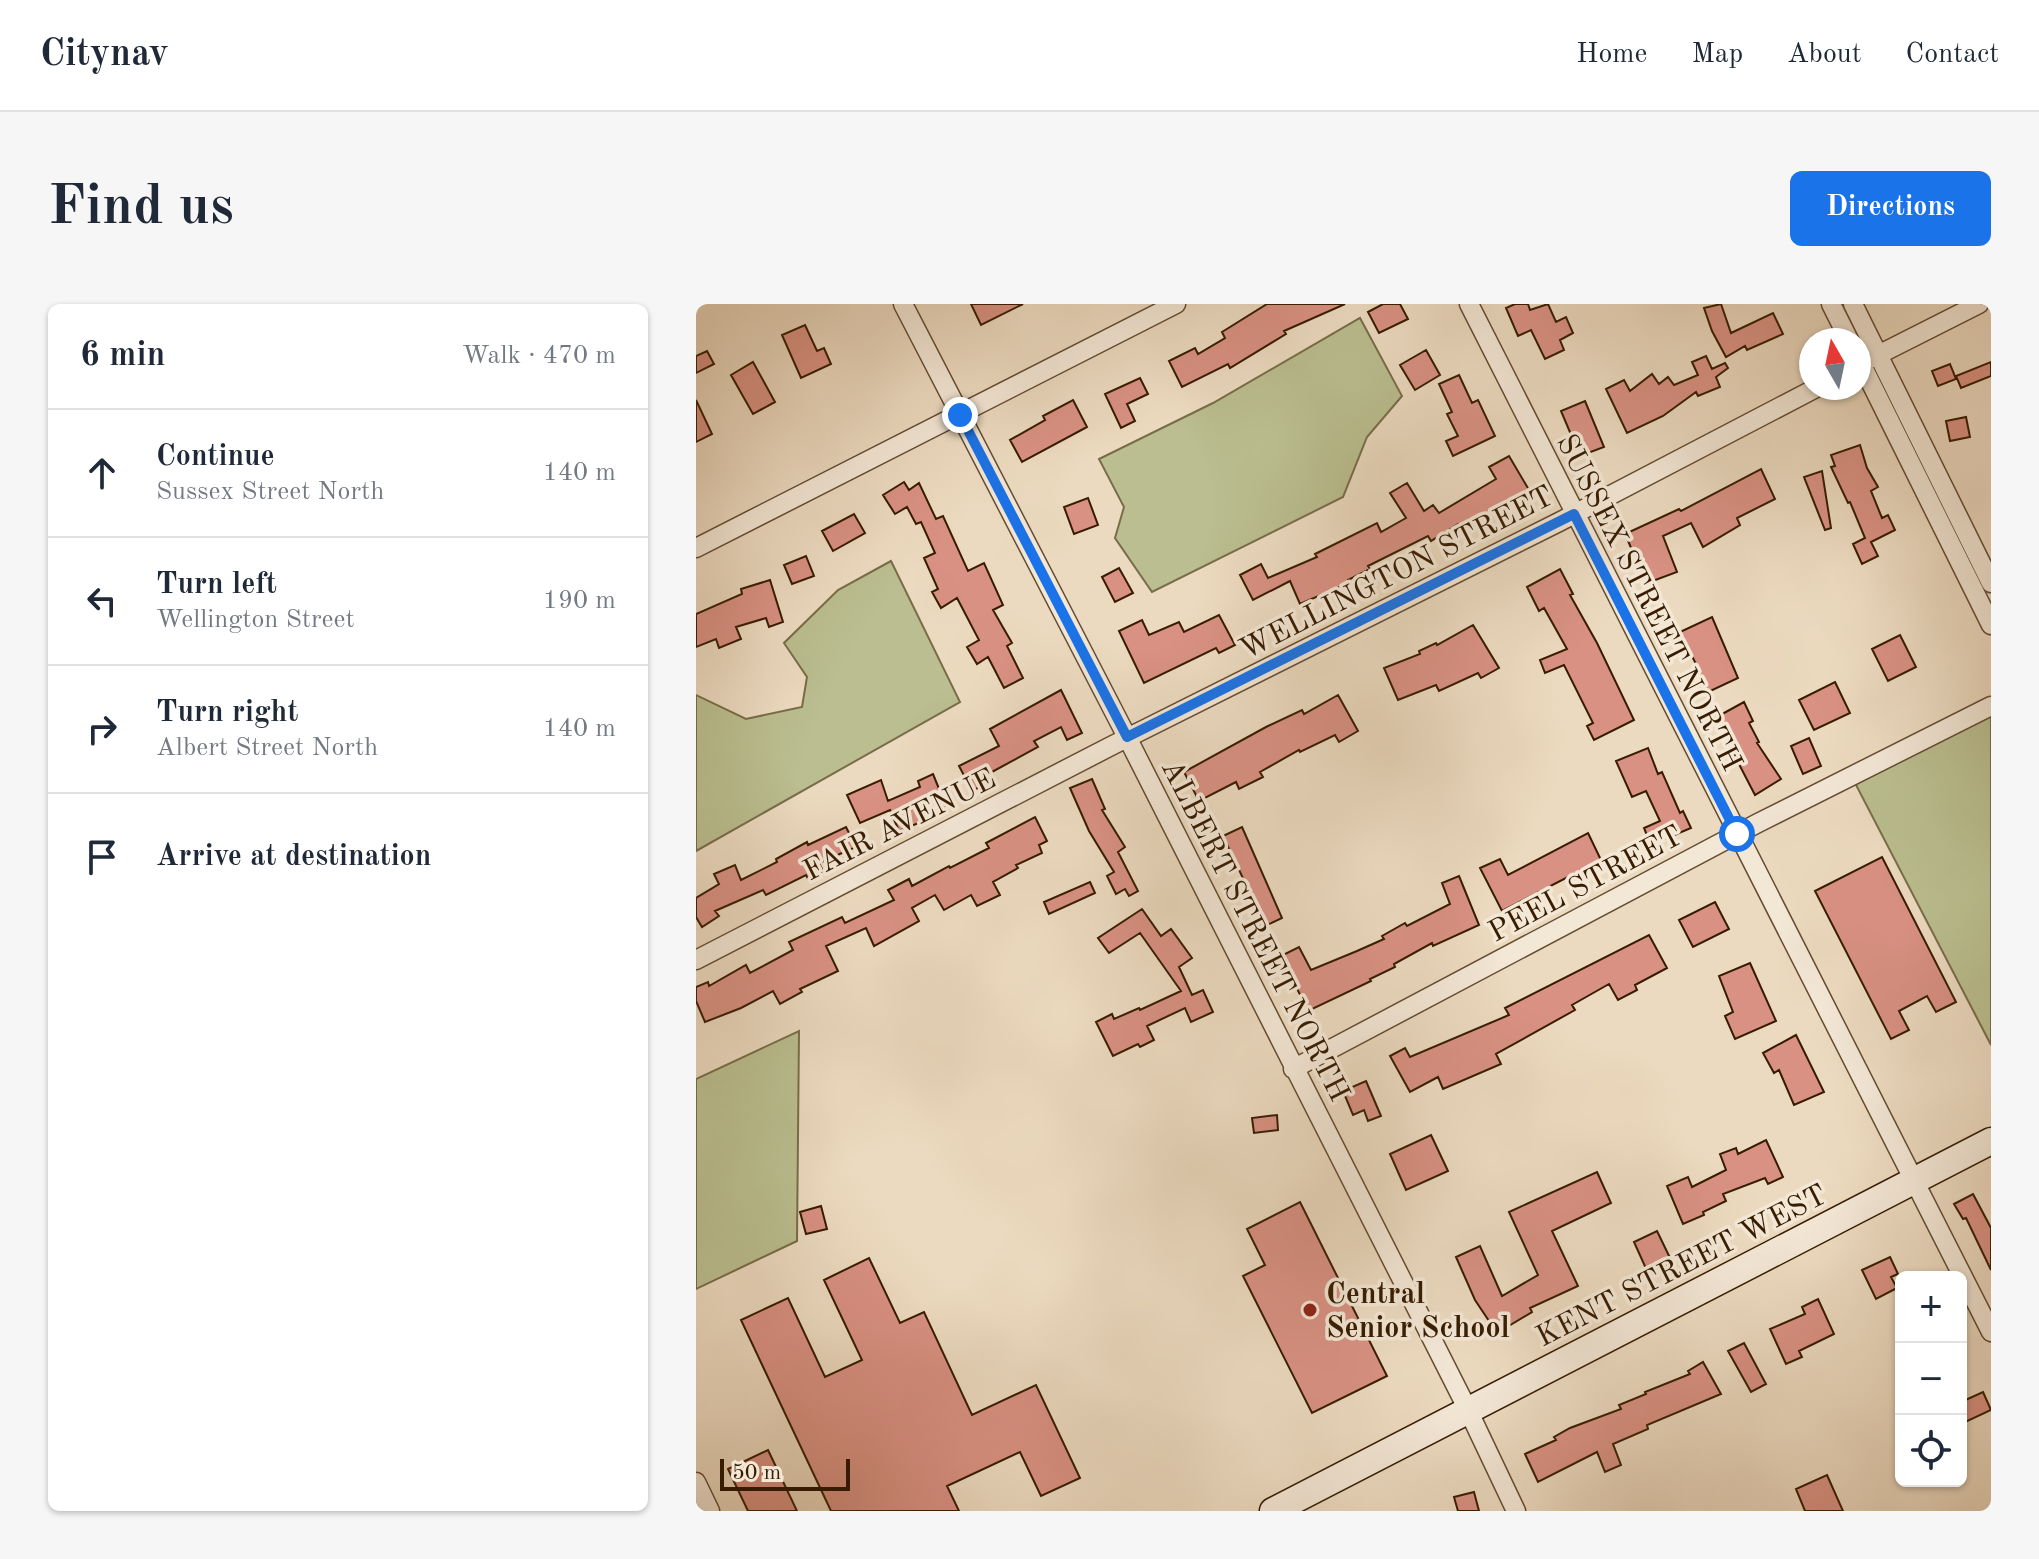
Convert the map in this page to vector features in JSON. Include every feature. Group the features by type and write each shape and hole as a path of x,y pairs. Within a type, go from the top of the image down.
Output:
{"main road":[{"name":"KENT STREET WEST","path":"1273,1511 1991,1141"}],"street":[{"name":"ALBERT STREET NORTH","path":"903,304 1127,737 1469,1412 1516,1511"},
{"path":"696,548 1176,304"},
{"name":"SUSSEX STREET NORTH","path":"1469,304 1991,1332"},
{"path":"1831,304 1843,328"},
{"path":"1853,304 1879,354 1960,542 1991,625"},
{"path":"1871,358 1979,304"},
{"path":"1871,383 1960,542 1991,583"},
{"name":"WELLINGTON STREET","path":"1127,737 1574,514 1799,397"},
{"name":"PEEL STREET","path":"1293,1069 1737,834 1991,706"},
{"name":"FAIR AVENUE","path":"696,960 1127,737"},
{"path":"696,1482 710,1511"}],"green space":[{"path":"1360,318 1402,396 1367,437 1343,497 1152,592 1115,538 1124,507 1099,459 1213,403"},
{"path":"891,561 960,702 696,851 696,695 746,719 802,707 807,677 784,643 838,590"},
{"path":"1991,714 1991,1045 1855,783"},
{"path":"799,1031 797,1241 696,1289 696,1079"}],"building":[{"path":"971,304 1023,304 981,325"},
{"path":"1267,304 1345,304 1284,331 1286,334 1230,368 1228,364 1182,387 1169,361 1195,348 1198,354 1225,338 1222,332"},
{"path":"1383,304 1400,304 1408,319 1379,333 1368,312"},
{"path":"1528,304 1530,310 1548,304 1556,322 1566,317 1573,333 1560,340 1564,350 1545,359 1531,330 1518,336 1506,308"},
{"path":"1721,304 1731,333 1773,313 1783,334 1747,350 1745,346 1726,357 1704,308"},
{"path":"805,325 817,351 824,348 831,364 801,378 782,335"},
{"path":"1426,350 1440,375 1415,390 1400,365"},
{"path":"707,351 714,364 696,373 696,356"},
{"path":"1706,356 1712,369 1725,363 1728,368 1716,377 1720,387 1698,396 1696,392 1663,416 1627,433 1606,389 1624,380 1630,391 1652,374 1659,384 1668,377 1674,385 1698,375 1692,362"},
{"path":"753,362 775,402 753,414 731,375"},
{"path":"1991,362 1991,376 1961,388 1956,376"},
{"path":"1950,364 1956,379 1938,386 1932,371"},
{"path":"1459,375 1472,403 1478,400 1495,436 1453,456 1446,441 1458,436 1447,414 1452,412 1439,384"},
{"path":"1140,378 1148,394 1127,404 1135,421 1121,428 1105,394"},
{"path":"696,400 712,434 696,442"},
{"path":"1073,400 1087,427 1022,462 1010,440 1045,420 1043,416"},
{"path":"1585,401 1604,447 1580,456 1561,411"},
{"path":"1966,417 1970,437 1950,441 1946,421"},
{"path":"1860,445 1867,468 1878,487 1871,491 1882,518 1888,515 1895,530 1871,542 1878,556 1862,564 1853,544 1865,538 1831,467 1835,466 1831,455"},
{"path":"1509,456 1529,490 1462,530 1458,524 1431,541 1428,536 1368,566 1370,569 1348,580 1349,583 1300,604 1290,581 1253,600 1240,575 1261,564 1268,578 1317,557 1315,554 1377,523 1381,532 1406,518 1390,493 1407,483 1424,511 1433,505 1439,513 1496,479 1489,467"},
{"path":"1761,469 1775,499 1737,518 1740,525 1703,547 1691,523 1663,536 1677,572 1650,582 1637,549 1632,550 1625,534 1679,509 1681,511"},
{"path":"1822,471 1831,528 1825,530 1804,477"},
{"path":"904,482 909,490 919,483 936,519 943,516 968,571 984,563 1003,605 993,610 1012,643 1007,646 1023,678 1004,688 988,657 977,664 967,647 979,640 957,598 941,608 932,592 938,589 924,558 935,553 921,522 916,524 907,507 895,514 883,495"},
{"path":"1088,498 1098,525 1074,534 1064,507"},
{"path":"854,514 865,533 833,551 822,531"},
{"path":"806,556 814,576 792,584 784,565"},
{"path":"1119,568 1133,593 1115,602 1102,577"},
{"path":"1560,569 1573,594 1570,595 1634,720 1594,740 1587,726 1593,723 1564,665 1545,673 1540,660 1567,649 1544,608 1539,611 1527,587"},
{"path":"770,580 783,622 769,627 766,618 736,627 741,639 719,648 716,639 696,647 696,614 742,594 741,589"},
{"path":"1219,615 1235,645 1219,653 1216,648 1144,683 1119,631 1142,620 1149,635 1179,622 1184,632"},
{"path":"1712,617 1738,678 1704,694 1692,669 1697,666 1680,632"},
{"path":"1473,625 1499,668 1481,678 1478,673 1439,691 1436,685 1398,700 1384,668 1420,654 1419,651 1437,645"},
{"path":"1900,635 1916,667 1888,681 1872,649"},
{"path":"1835,682 1850,713 1814,730 1799,700"},
{"path":"1061,690 1082,733 1067,740 1061,727 1034,741 1038,747 990,773 994,780 972,791 959,766 999,746 990,729"},
{"path":"1338,695 1358,731 1339,742 1335,735 1299,750 1260,772 1263,777 1239,789 1236,782 1199,801 1184,772 1266,727 1302,710 1304,714"},
{"path":"1744,702 1753,721 1749,723 1757,743 1781,779 1755,795 1715,718"},
{"path":"1809,738 1821,766 1803,774 1791,746"},
{"path":"1648,748 1658,774 1662,772 1680,813 1683,811 1691,828 1651,845 1644,828 1660,821 1646,791 1632,797 1616,761"},
{"path":"933,774 948,811 899,831 890,810 860,823 847,795 881,780 888,801 920,787 918,781"},
{"path":"1092,779 1105,809 1102,810 1125,847 1118,852 1138,891 1129,896 1125,889 1116,894 1107,876 1114,872 1089,831 1070,788"},
{"path":"1035,817 1047,841 1039,845 1042,853 1016,865 1018,868 993,882 1000,895 977,906 971,895 944,910 935,895 912,908 919,921 874,946 866,928 826,946 838,971 800,989 802,992 780,1004 773,991 705,1022 696,1001 696,987 708,982 709,986 746,965 750,973 793,950 789,942 842,917 845,923 894,900 888,890 909,879 912,886 950,868 989,848 986,843"},
{"path":"846,827 856,847 819,863 823,871 808,879 806,875 766,895 763,890 715,911 719,916 702,927 696,917 696,898 719,884 714,874 735,865 741,880 807,842 808,845"},
{"path":"1242,827 1282,918 1261,928 1246,894 1250,893 1223,836"},
{"path":"1588,833 1601,860 1502,911 1480,868 1500,859 1508,875"},
{"path":"1882,857 1956,1002 1936,1012 1927,996 1899,1011 1909,1030 1891,1039 1815,891"},
{"path":"1459,876 1479,925 1433,946 1432,943 1371,981 1308,1011 1281,956 1299,947 1311,970 1384,939 1382,936 1405,923 1407,926 1450,904 1442,883"},
{"path":"1090,882 1095,893 1049,914 1044,902"},
{"path":"1715,902 1729,929 1693,947 1679,920"},
{"path":"1142,909 1161,936 1171,929 1192,958 1179,967 1192,995 1203,990 1213,1012 1191,1022 1185,1008 1147,1026 1154,1040 1113,1056 1096,1022 1112,1014 1114,1019 1140,1010 1181,991 1140,933 1109,953 1098,938"},
{"path":"1649,935 1667,968 1635,985 1637,990 1618,1000 1609,984 1572,1005 1575,1010 1496,1054 1501,1064 1443,1089 1438,1077 1410,1092 1390,1056 1405,1048 1410,1057 1509,1015 1505,1008"},
{"path":"1750,963 1776,1021 1735,1039 1725,1016 1733,1012 1719,976"},
{"path":"1796,1035 1824,1092 1794,1105 1779,1070 1774,1073 1763,1053"},
{"path":"1366,1081 1381,1116 1368,1121 1364,1110 1353,1115 1343,1091"},
{"path":"1277,1115 1278,1130 1254,1133 1252,1118"},
{"path":"1431,1135 1448,1171 1406,1190 1390,1154"},
{"path":"1766,1140 1783,1177 1768,1184 1765,1178 1723,1194 1726,1201 1683,1224 1667,1186 1688,1177 1692,1187 1726,1170 1720,1154 1736,1148 1738,1154"},
{"path":"1597,1172 1611,1203 1552,1231 1578,1286 1530,1308 1532,1312 1497,1333 1475,1300 1456,1257 1480,1246 1502,1296 1538,1275 1509,1212"},
{"path":"1973,1194 1991,1228 1991,1270 1966,1218 1963,1219 1954,1204"},
{"path":"1300,1202 1387,1376 1312,1413 1243,1276 1265,1265 1247,1229"},
{"path":"821,1206 827,1229 806,1234 800,1212"},
{"path":"1657,1231 1672,1262 1648,1273 1634,1242"},
{"path":"1890,1257 1897,1271 1891,1277 1895,1289 1876,1299 1862,1270"},
{"path":"869,1258 900,1323 924,1312 972,1415 1036,1385 1080,1478 1041,1496 1020,1452 947,1486 959,1511 831,1511 741,1320 788,1298 825,1377 862,1360 824,1280"},
{"path":"1818,1299 1834,1334 1799,1351 1802,1357 1786,1364 1770,1329 1805,1314 1802,1307"},
{"path":"1744,1343 1766,1384 1751,1392 1728,1351"},
{"path":"1703,1362 1721,1394 1647,1425 1648,1429 1613,1444 1621,1465 1605,1472 1597,1452 1538,1482 1525,1454 1556,1440 1554,1437 1570,1428 1621,1409 1619,1405 1690,1374 1688,1371"},
{"path":"1983,1392 1991,1410 1967,1421 1967,1399"},
{"path":"768,1450 797,1511 748,1511 728,1469"},
{"path":"1827,1475 1843,1511 1805,1511 1796,1489"},
{"path":"1474,1492 1479,1511 1458,1511 1454,1497"}],"place":[{"name":"Central Senior School","path":"1310,1310"}],"route":[{"path":"960,415 1127,737 1574,514 1737,834"}]}
